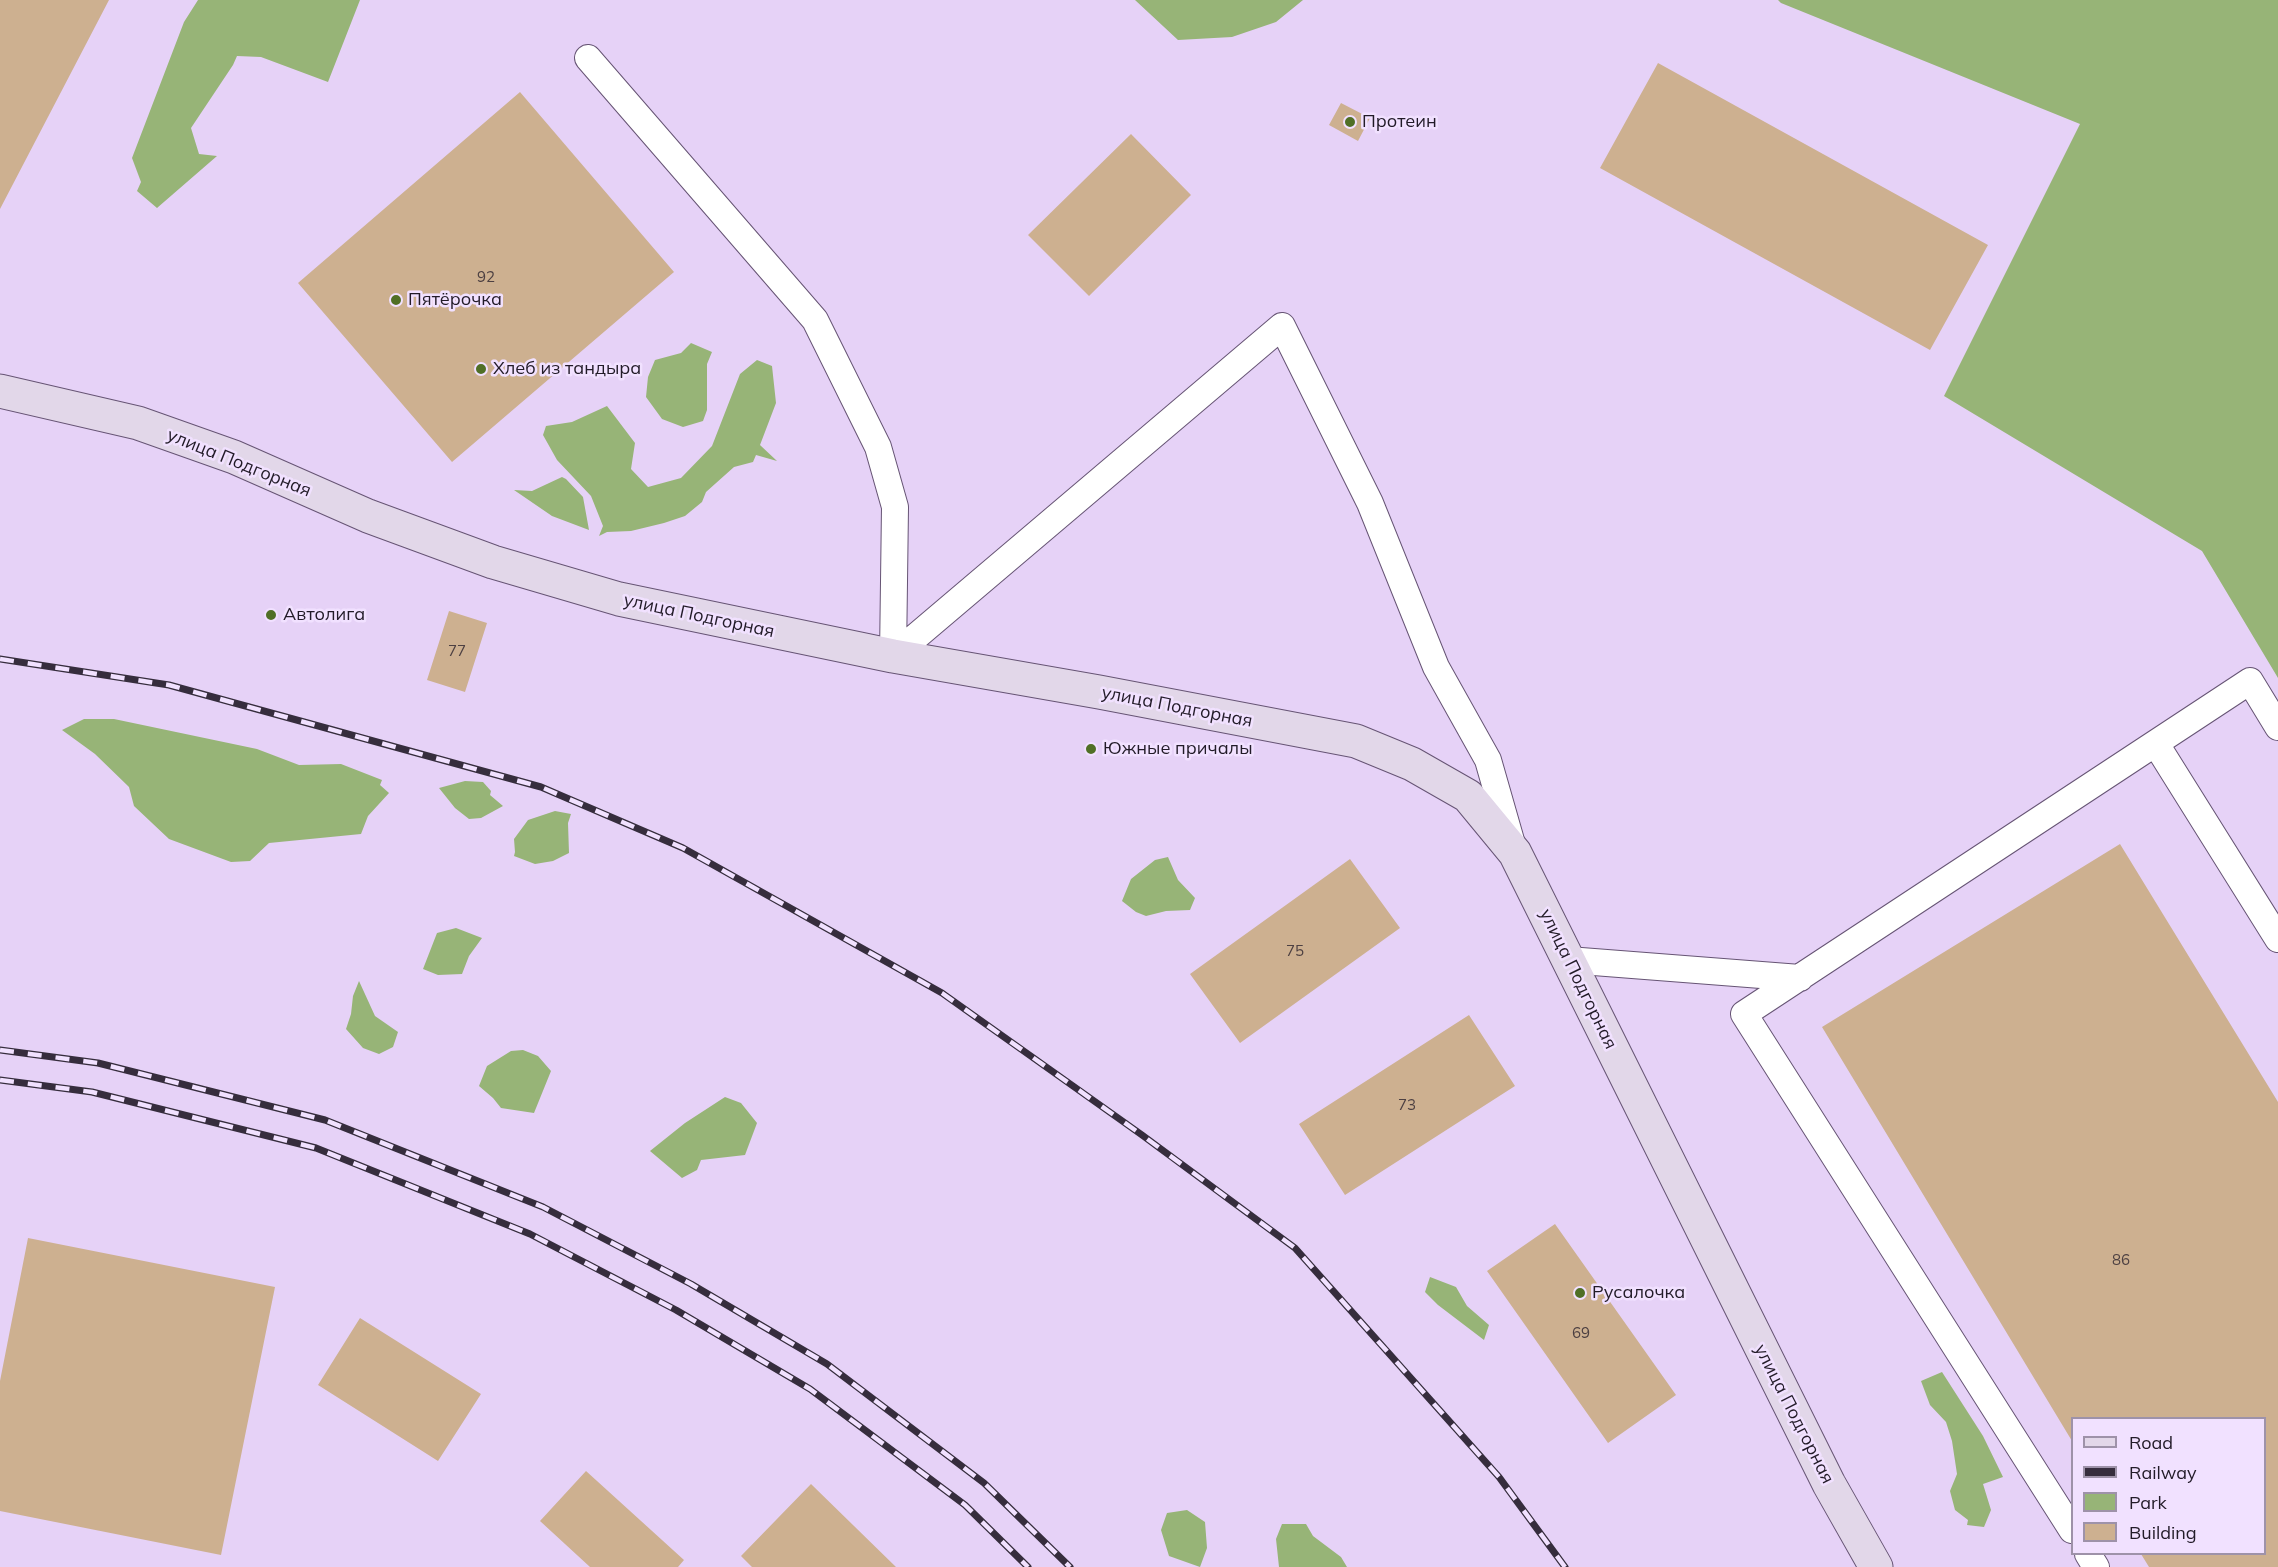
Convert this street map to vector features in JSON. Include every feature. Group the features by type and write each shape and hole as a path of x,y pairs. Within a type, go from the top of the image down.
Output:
{"main road":[{"name":"улица Подгорная","path":"0,391 138,423 234,457 368,516 493,562 619,599 892,656 1099,692 1356,741 1412,764 1468,796 1515,853 1829,1484 1876,1567"},
{"name":"улица Подгорная","path":"0,403 40,400"}],"lane":[{"path":"588,58 815,320 878,447 895,507 892,656"},
{"path":"892,656 1282,327 1370,503 1436,667 1488,760 1515,853"},
{"path":"2071,1527 1744,1014 2250,681 2278,727"},
{"path":"2156,744 2278,939"},
{"path":"1568,960 1800,978"}],"green space":[{"path":"198,0 360,0 328,82 261,57 237,56 191,128 199,154 217,156 157,208 137,191 141,182 132,158 184,22"},
{"path":"1135,0 1303,0 1276,22 1232,37 1178,40"},
{"path":"1778,0 2278,0 2278,678 2202,551 1944,396 2080,124"},
{"path":"691,343 712,352 707,364 707,410 703,421 683,427 662,419 646,397 648,377 655,360 681,353"},
{"path":"757,360 772,366 776,403 760,445 777,461 756,455 753,462 734,467 706,492 702,502 685,516 631,531 607,532 599,536 603,526 591,496 557,460 543,435 546,426 572,422 607,406 635,443 631,469 648,487 681,478 712,446 740,374"},
{"path":"562,477 583,497 589,530 552,516 514,490 532,491"},
{"path":"84,719 114,719 257,749 299,765 341,764 382,780 380,785 389,793 368,816 361,834 269,843 250,861 231,862 169,839 134,806 129,787 95,754 62,730"},
{"path":"465,781 483,782 491,791 490,795 503,806 481,818 469,819 455,808 439,788"},
{"path":"555,811 571,814 568,823 569,853 553,861 535,864 514,856 514,839 528,820"},
{"path":"1168,857 1178,880 1195,898 1190,910 1166,911 1146,916 1136,912 1122,901 1131,879 1155,860"},
{"path":"456,928 482,938 469,956 462,974 438,975 423,969 437,933"},
{"path":"359,981 375,1016 398,1032 393,1047 379,1054 363,1048 346,1029 353,996"},
{"path":"523,1050 538,1056 551,1071 534,1113 501,1108 479,1086 487,1066 511,1051"},
{"path":"725,1097 741,1103 757,1123 745,1155 701,1160 697,1170 682,1178 650,1151 685,1123"},
{"path":"1430,1277 1456,1287 1467,1306 1489,1325 1484,1340 1438,1305 1425,1292"},
{"path":"1942,1372 1983,1436 2003,1477 1983,1484 1991,1510 1984,1527 1967,1525 1968,1520 1955,1510 1950,1491 1957,1474 1952,1441 1946,1422 1930,1405 1921,1381"},
{"path":"1187,1510 1205,1522 1207,1548 1200,1567 1169,1556 1161,1530 1167,1513"},
{"path":"1282,1524 1306,1524 1313,1536 1341,1557 1347,1567 1279,1567 1276,1539"}],"building":[{"path":"0,0 109,0 0,209"},
{"path":"1658,63 1988,245 1930,350 1600,168"},
{"path":"520,92 674,272 452,462 298,283"},
{"name":"Протеин","path":"1341,103 1370,118 1358,141 1329,125"},
{"path":"1131,134 1191,195 1089,296 1028,235"},
{"path":"449,611 487,623 465,692 427,680"},
{"path":"2120,844 2278,1102 2278,1567 2149,1567 2142,1555 2266,1555 2266,1417 2071,1417 2071,1439 1822,1027"},
{"path":"1350,859 1400,928 1240,1043 1190,974"},
{"path":"1469,1015 1515,1086 1345,1195 1299,1124"},
{"path":"1555,1224 1676,1395 1608,1443 1487,1271"},
{"path":"28,1238 275,1287 221,1555 0,1511 0,1381"},
{"path":"360,1318 481,1394 438,1461 318,1385"},
{"path":"586,1471 684,1560 678,1567 590,1567 540,1521"},
{"path":"811,1484 896,1567 752,1567 741,1556"}],"railway":[{"path":"0,659 169,685 541,787 683,848 942,993 1142,1135 1295,1248 1499,1477 1565,1567"},
{"path":"0,1050 98,1063 325,1120 543,1207 691,1284 827,1364 984,1483 1070,1567"},
{"path":"0,1080 92,1092 316,1148 530,1234 676,1310 810,1389 965,1505 1028,1567"}],"place":[{"name":"Протеин","path":"1350,122"},
{"name":"Пятёрочка","path":"396,300"},
{"name":"Хлеб из тандыра","path":"481,369"},
{"name":"Автолига","path":"271,615"},
{"name":"Южные причалы","path":"1091,749"},
{"name":"Русалочка","path":"1580,1293"}]}
